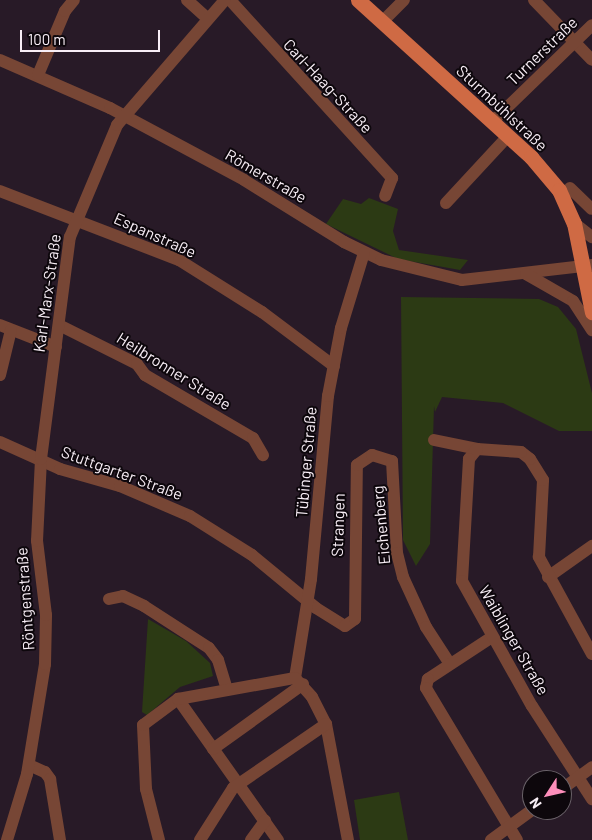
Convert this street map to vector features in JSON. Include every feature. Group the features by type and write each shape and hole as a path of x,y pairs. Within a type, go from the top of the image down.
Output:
{"main road":[{"name":"Sturmbühlstraße","path":"358,0 508,136 559,190 574,223 587,266 592,312"}],"street":[{"path":"38,75 65,11 74,0"},
{"path":"187,0 208,19"},
{"name":"Karl-Marx-Straße","path":"41,459 67,255 76,219 123,116 226,0"},
{"name":"Carl-Haag-Straße","path":"230,0 392,178 385,196"},
{"path":"382,22 404,0"},
{"path":"534,0 592,60"},
{"name":"Turnerstraße","path":"492,122 592,25"},
{"name":"Römerstraße","path":"0,60 38,75 123,116 244,180 364,253 384,261 462,280 587,266"},
{"path":"446,203 508,136"},
{"path":"570,188 591,206"},
{"name":"Espanstraße","path":"0,190 180,260 262,312 334,366"},
{"path":"574,223 592,237"},
{"name":"Tübinger Straße","path":"299,681 334,366 353,282 364,253"},
{"path":"526,274 573,301 592,330"},
{"name":"Heilbronner Straße","path":"59,325 138,364 145,375 253,438 263,456"},
{"path":"0,375 5,328 56,347"},
{"path":"434,440 474,451 521,452 530,459 543,480 539,557 548,577 592,654"},
{"name":"Stuttgarter Straße","path":"0,442 60,468 120,486 190,516 252,555 330,619 345,626 350,625"},
{"name":"Waiblinger Straße","path":"474,451 461,573 466,592 592,798"},
{"name":"Strangen","path":"350,625 355,619 357,465 372,455 392,461"},
{"name":"Röntgenstraße","path":"7,840 29,764 46,664 46,615 37,541 41,459"},
{"name":"Eichenberg","path":"392,461 397,553 403,577 426,627 450,664"},
{"path":"548,577 592,546"},
{"path":"109,599 123,596 195,637 218,660 228,690"},
{"path":"492,637 428,680 428,694 517,840"},
{"path":"159,840 146,790 143,725 178,699 228,690 299,681"},
{"path":"299,681 326,724 348,840"},
{"path":"213,749 299,681"},
{"path":"178,699 278,840"},
{"path":"200,840 233,788 326,724"},
{"path":"29,764 45,772 50,779 60,840"},
{"path":"572,782 592,766"},
{"path":"491,840 522,817"},
{"path":"251,840 265,821"}],"green space":[{"path":"369,198 398,209 393,231 399,250 468,260 460,270 398,259 326,224 343,199 361,204"},
{"path":"401,297 539,299 558,307 576,329 592,393 592,431 559,431 503,403 442,397 435,412 434,406 430,544 416,566 403,540"},
{"path":"148,619 186,641 210,663 213,676 180,687 147,715 142,712"},
{"path":"399,792 408,840 360,840 354,800"}]}
